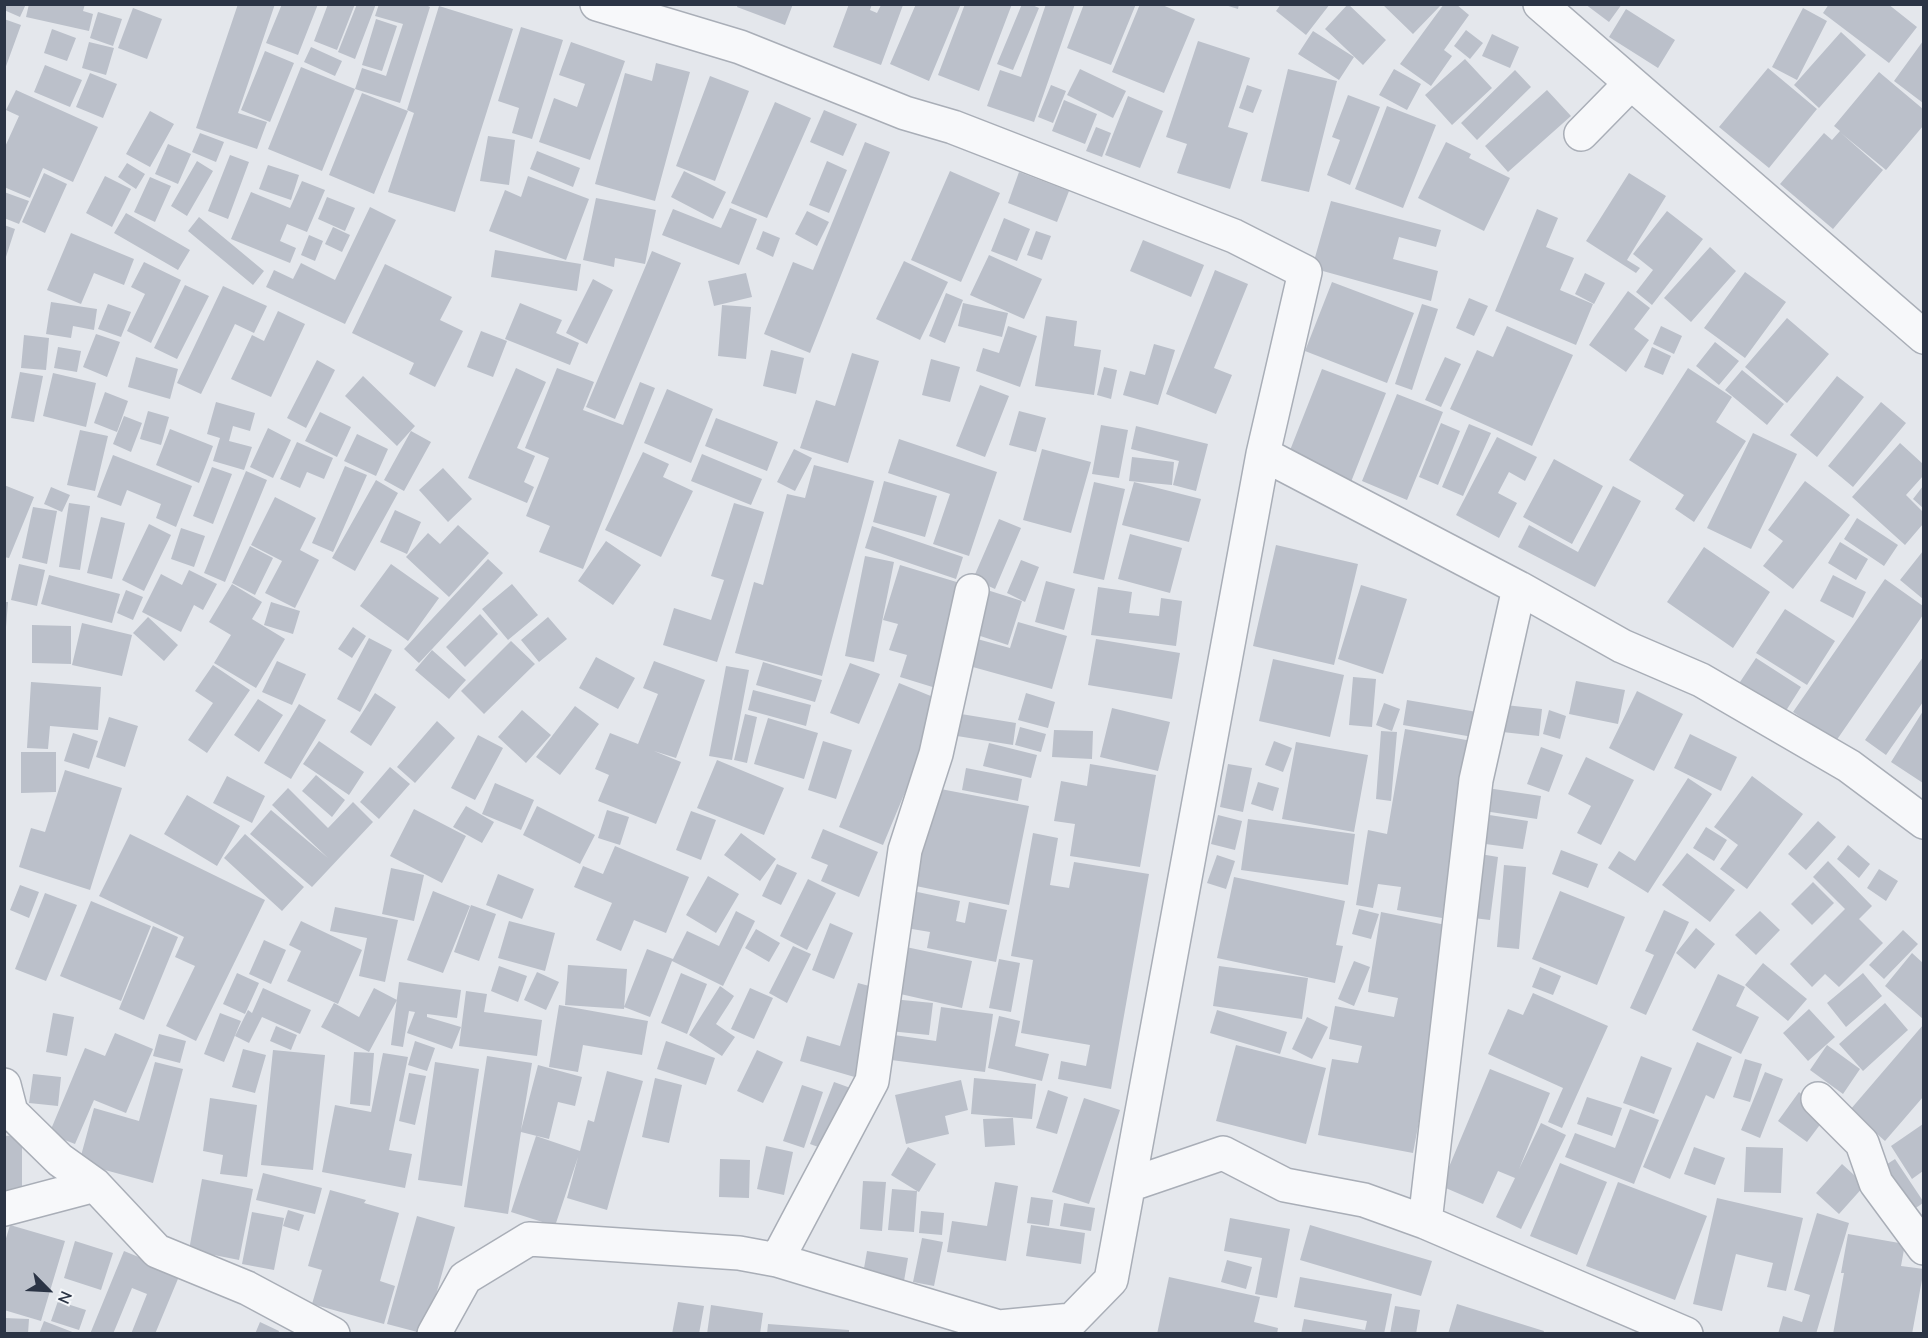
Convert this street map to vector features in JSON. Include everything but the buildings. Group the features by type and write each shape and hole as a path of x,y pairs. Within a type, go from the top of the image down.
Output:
{"street":[{"path":"434,1334 465,1278 529,1239 739,1253 777,1260 999,1328 1072,1320 1111,1280 1263,454 1305,272 1234,236 953,128 905,113 740,47 597,4"},
{"path":"1540,4 1923,337"},
{"path":"1581,134 1630,83"},
{"path":"1263,454 1519,588 1622,646 1701,680 1849,766 1923,822"},
{"path":"1425,1222 1476,780 1519,588"},
{"path":"777,1260 872,1081 905,850 936,753 972,591"},
{"path":"4,1085 11,1112 60,1160 95,1185 157,1251 247,1288 333,1334"},
{"path":"1818,1099 1862,1143 1876,1183 1923,1248"},
{"path":"1129,1185 1223,1153 1285,1185 1364,1200 1425,1222 1686,1334"},
{"path":"4,1209 95,1185"}]}
